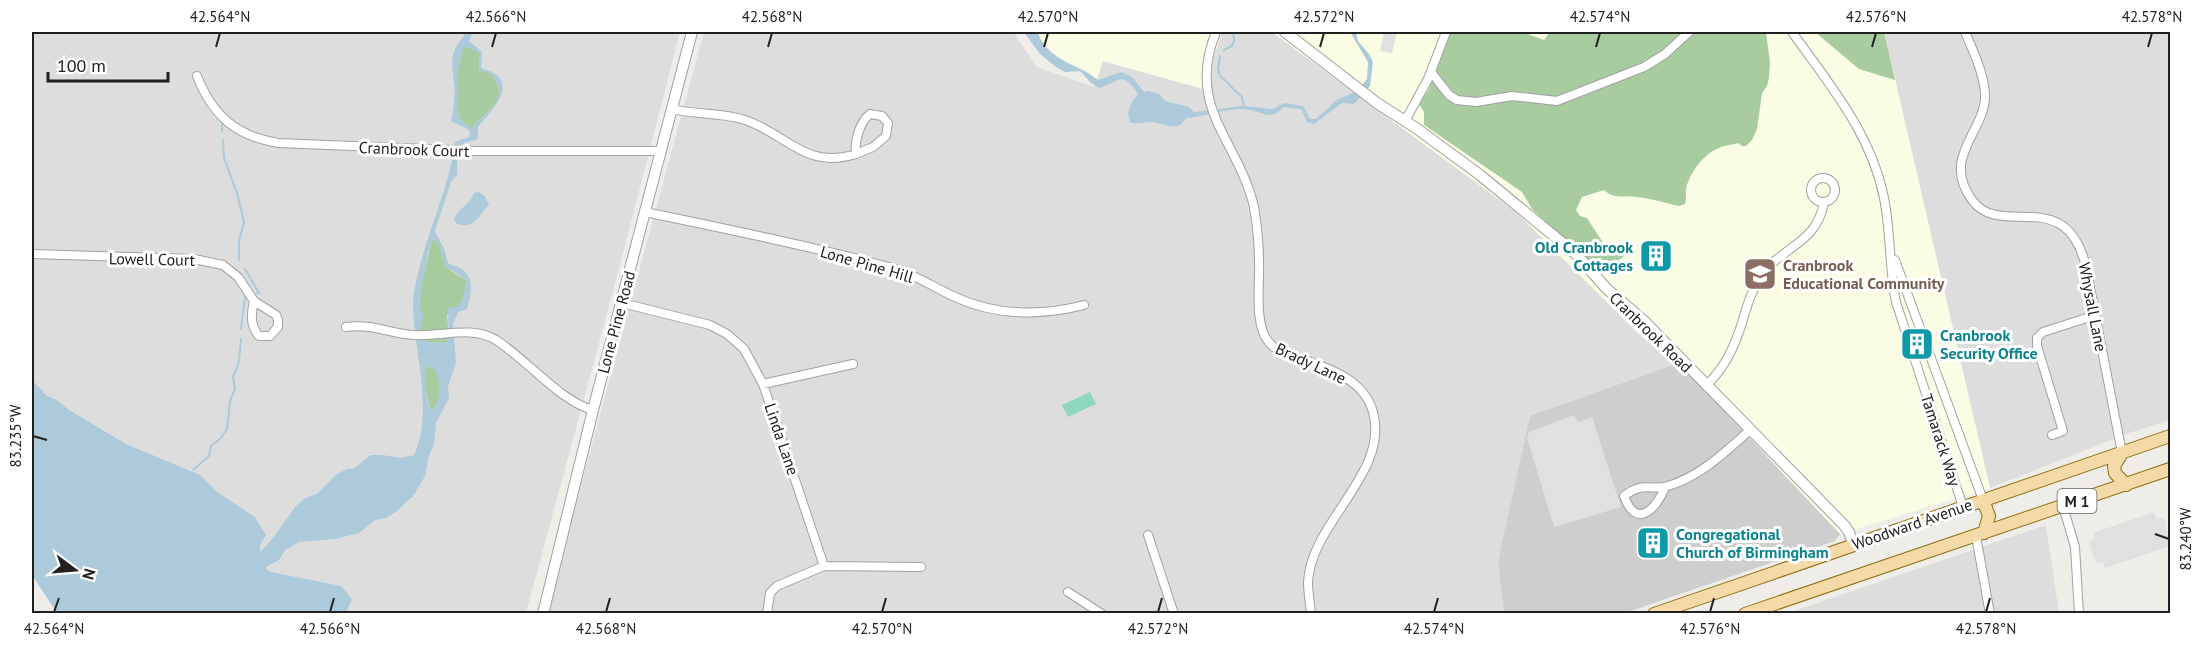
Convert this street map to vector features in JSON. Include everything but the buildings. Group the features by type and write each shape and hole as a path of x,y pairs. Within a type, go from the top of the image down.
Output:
{"main road":[{"name":"Woodward Avenue","path":"1654,614 2170,436"},
{"path":"2122,453 2114,466 2115,472 2126,485"},
{"name":"Woodward Avenue","path":"1745,614 2170,469"},
{"path":"1980,534 1989,516 1983,500"}],"street":[{"name":"Lone Pine Road","path":"543,614 593,410 692,32"},
{"name":"Brady Lane","path":"1216,32 1207,67 1208,92 1212,112 1242,171 1253,206 1258,238 1260,318 1263,334 1278,350 1348,379 1361,390 1373,411 1376,432 1370,457 1326,531 1312,565 1308,582 1311,614"},
{"name":"Cranbrook Road","path":"1285,32 1351,84 1480,175 1576,254 1606,288 1642,320 1847,528 1853,544"},
{"path":"1405,121 1431,72 1446,32"},
{"path":"1431,72 1449,96 1457,100 1476,102 1512,96 1557,101 1644,67 1670,50 1689,32"},
{"name":"Tamarack Way","path":"1792,32 1851,115 1866,143 1883,194 1893,288 1900,317 1963,507"},
{"name":"Whysall Lane","path":"1965,32 1980,71 1985,98 1981,114 1963,154 1962,172 1967,191 1976,205 1989,212 2047,218 2069,231 2075,238 2082,252 2096,315 2122,453"},
{"name":"Cranbrook Court","path":"197,76 207,96 230,125 239,131 266,141 298,145 476,151 661,151"},
{"path":"672,109 745,120 801,151 825,159 841,158 856,154 873,147 886,136 889,127 884,117 874,113 864,119 856,145 856,154"},
{"path":"1706,386 1720,372 1730,355 1757,282 1773,262 1812,232 1821,215 1824,202"},
{"name":"Lone Pine Hill","path":"645,212 892,267 910,273 959,299 984,307 1020,313 1044,313 1084,304"},
{"name":"Tamarack Way","path":"1890,245 1983,500"},
{"name":"Lowell Court","path":"32,255 184,259 213,262 234,272 254,301"},
{"name":"Linda Lane","path":"622,303 719,329 736,340 744,349 763,384 824,566"},
{"path":"1900,317 1915,315"},
{"path":"2052,435 2063,431 2037,346 2037,338 2043,332 2096,315"},
{"path":"346,327 361,325 414,335 480,334 490,337 517,355 579,405 593,410"},
{"path":"763,384 853,364"},
{"name":"Tamarack Way","path":"1919,374 1934,368"},
{"path":"1665,487 1655,507 1645,512 1637,513 1630,509 1624,496 1640,487 1665,487 1685,480 1705,468 1750,430"},
{"path":"2063,506 2075,547 2079,614"},
{"path":"1980,534 1990,614"},
{"path":"1148,535 1174,614"},
{"path":"767,614 771,593 777,585 824,566 921,567"},
{"path":"1068,592 1102,614"}],"shaded area":[{"path":"32,32 680,32 526,613 270,613 32,421"},
{"path":"704,32 1013,32 1037,67 1094,87 1102,61 1210,91 1213,58 1222,32 1272,32 1516,212 1642,337 1679,363 1498,562 1504,613 546,614"},
{"path":"1038,32 1222,32 1213,59 1211,91 1103,61 1097,80 1084,69 1066,63 1056,56 1040,38"},
{"name":"Cranbrook Educational Community","path":"1272,32 1884,32 1990,488 1840,534 1679,363 1642,337 1516,212"},
{"path":"1384,32 1397,32 1392,53 1380,51"},
{"path":"1884,32 2170,32 2170,420 2129,433 1990,488"},
{"name":"Congregational Church of Birmingham","path":"1679,363 1840,534 1835,541 1625,613 1504,613 1498,562 1530,416"},
{"path":"1574,415 1578,422 1592,417 1621,507 1554,527 1527,438 1529,432"},
{"path":"2154,512 2157,519 2164,517 2170,546 2105,568 2103,562 2096,564 2089,542 2095,539 2093,533"},
{"path":"2046,525 2059,613 1788,613"}],"green space":[{"path":"1450,32 1523,32 1544,40 1550,32 1766,32 1770,62 1769,78 1762,93 1757,129 1752,140 1746,146 1738,143 1721,147 1702,160 1693,171 1687,184 1685,204 1679,206 1652,199 1616,196 1604,190 1582,197 1576,210 1580,216 1587,218 1606,246 1622,247 1624,256 1618,261 1596,268 1532,209 1522,192 1424,125 1424,112 1419,104 1429,89"},
{"path":"1815,32 1884,32 1895,80 1859,69"},
{"path":"468,47 480,53 479,70 492,74 499,88 494,105 472,129 460,119 458,113 458,70 463,48"},
{"path":"432,239 439,243 450,270 467,280 463,299 458,307 454,307 447,315 449,337 445,343 427,342 420,331 419,306 422,282"},
{"path":"429,366 435,369 440,385 440,396 433,410 430,409 425,387 425,370"},
{"path":"1090,392 1096,404 1068,417 1062,405"}],"water":[{"path":"467,32 473,32 469,41 482,52 481,68 494,73 503,86 497,103 478,127 478,139 465,143 458,150 457,175 451,182 435,231 448,263 466,273 471,282 471,288 467,309 458,312 453,324 456,363 448,386 449,398 436,423 434,444 429,455 425,476 414,495 386,518 375,520 359,533 335,539 299,542 285,550 279,560 266,567 268,571 341,586 352,599 346,613 57,613 32,575 32,380 47,396 126,444 200,475 217,492 255,517 266,535 260,545 260,552 296,506 305,498 317,494 337,474 353,469 371,455 402,458 414,455 420,439 423,401 414,323 414,290 424,249 449,173 455,142 469,137 470,134 469,130 451,121 455,93 453,56","holes":["468,47 480,53 479,70 492,74 499,94 498,100 472,129 460,119 458,113 458,70 463,48","433,239 439,243 445,266 467,280 463,299 458,307 448,309 449,337 445,343 427,342 420,330 424,317 419,308 419,301 428,252","428,366 434,368 438,378 440,395 433,410 429,408 425,370"]},
{"path":"1024,32 1038,32 1042,41 1055,55 1098,80 1121,72 1132,77 1144,92 1159,94 1165,101 1189,107 1194,112 1243,106 1273,109 1284,103 1303,106 1310,119 1316,119 1338,99 1356,92 1367,79 1368,62 1350,32 1356,32 1358,41 1373,62 1370,86 1354,104 1342,103 1314,124 1307,122 1301,109 1283,107 1278,112 1269,115 1243,109 1228,110 1186,118 1178,126 1155,122 1135,123 1130,122 1128,113 1138,94 1133,86 1120,79 1099,88 1080,71 1065,72 1040,54"},
{"path":"479,192 485,196 489,205 472,223 457,224 454,219 458,212 470,201 474,193"}],"waterway":[{"path":"1224,50 1232,46 1233,32"},
{"path":"1220,56 1218,69 1220,76 1242,97 1244,107"},
{"path":"222,124 222,131"},
{"path":"223,140 224,158 237,193 244,222 239,241 239,260"},
{"path":"245,269 259,293 257,293"},
{"path":"241,329 245,297"},
{"path":"193,470 209,456 211,446 227,429 230,401 235,389 233,377 239,362 241,339"}],"place":[{"name":"Old Cranbrook Cottages","path":"1656,256"},
{"name":"Cranbrook Educational Community","path":"1760,274"},
{"name":"Cranbrook Security Office","path":"1917,344"},
{"name":"Congregational Church of Birmingham","path":"1653,543"}]}
